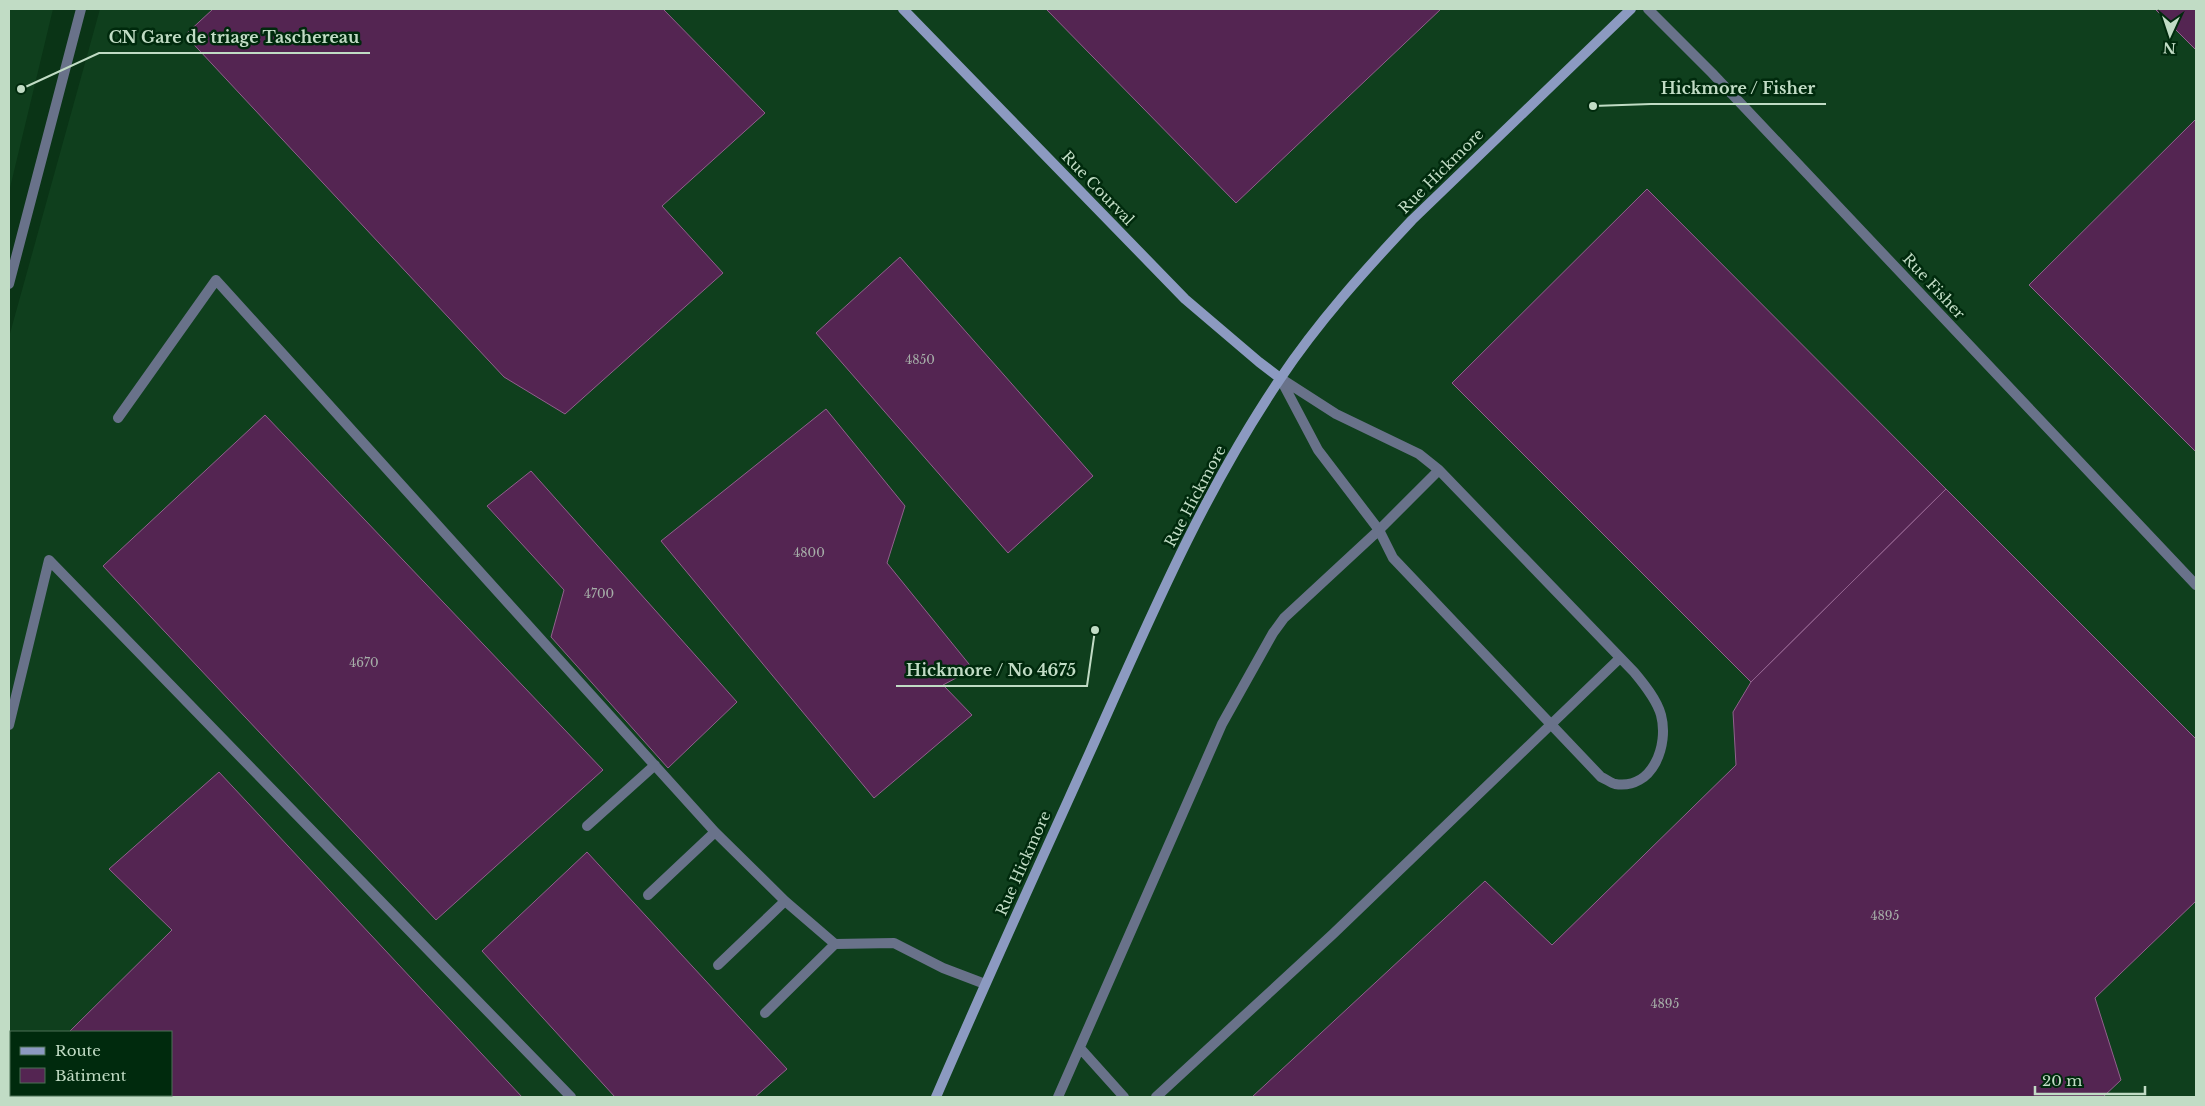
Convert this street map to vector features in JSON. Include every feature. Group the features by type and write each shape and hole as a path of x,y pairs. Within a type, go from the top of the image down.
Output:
{"street":[{"path":"9,284 81,9"},
{"name":"Rue Courval","path":"903,9 1185,299 1280,378"},
{"name":"Rue Hickmore","path":"936,1097 985,984 1179,558 1244,437 1280,378 1316,330 1394,240 1631,9"},
{"name":"Rue Fisher","path":"1648,9 1712,73 2196,585"},
{"path":"118,418 216,280 715,832 784,901 835,944 894,943 943,968 985,984"},
{"path":"1280,378 1336,414 1420,454 1438,470 1644,683 1660,714 1664,731 1662,750 1655,765 1643,778 1630,784 1614,784 1601,777 1393,558 1379,530 1318,450 1280,378"},
{"path":"1058,1097 1222,724 1273,633 1284,618 1379,530 1438,470"},
{"path":"9,726 49,560 571,1097"},
{"path":"1156,1097 1333,934 1620,658"},
{"path":"587,826 655,764"},
{"path":"648,895 715,832"},
{"path":"718,965 784,901"},
{"path":"765,1013 835,944"},
{"path":"1080,1048 1124,1097"}],"shaded area":[{"path":"9,9 53,9 9,192"},
{"path":"100,9 2196,9 2196,1097 9,1097 9,337"}],"building":[{"path":"213,9 663,9 765,113 662,206 723,273 565,414 504,377 185,35"},
{"path":"1046,9 1441,9 1236,203"},
{"path":"2155,9 2196,9 2196,50"},
{"path":"2196,119 2196,452 2029,285"},
{"path":"1647,189 1946,489 1751,682 1452,383"},
{"path":"900,257 1093,476 1008,553 816,333"},
{"path":"826,409 905,506 887,563 973,669 943,685 972,715 874,798 661,541"},
{"path":"265,415 603,770 436,920 103,566"},
{"path":"531,471 737,702 668,768 551,637 564,590 487,506"},
{"path":"1946,489 2196,739 2196,901 2095,998 2121,1080 2103,1097 1252,1097 1485,881 1552,945 1736,765 1733,712 1751,682"},
{"path":"219,772 522,1097 45,1097 172,1096 172,1031 70,1031 172,930 109,869"},
{"path":"587,852 787,1069 755,1097 615,1097 482,951"}],"place":[{"name":"CN Gare de triage Taschereau","path":"21,89"},
{"name":"Hickmore / Fisher","path":"1593,106"},
{"name":"Hickmore / No 4675","path":"1095,630"}]}
